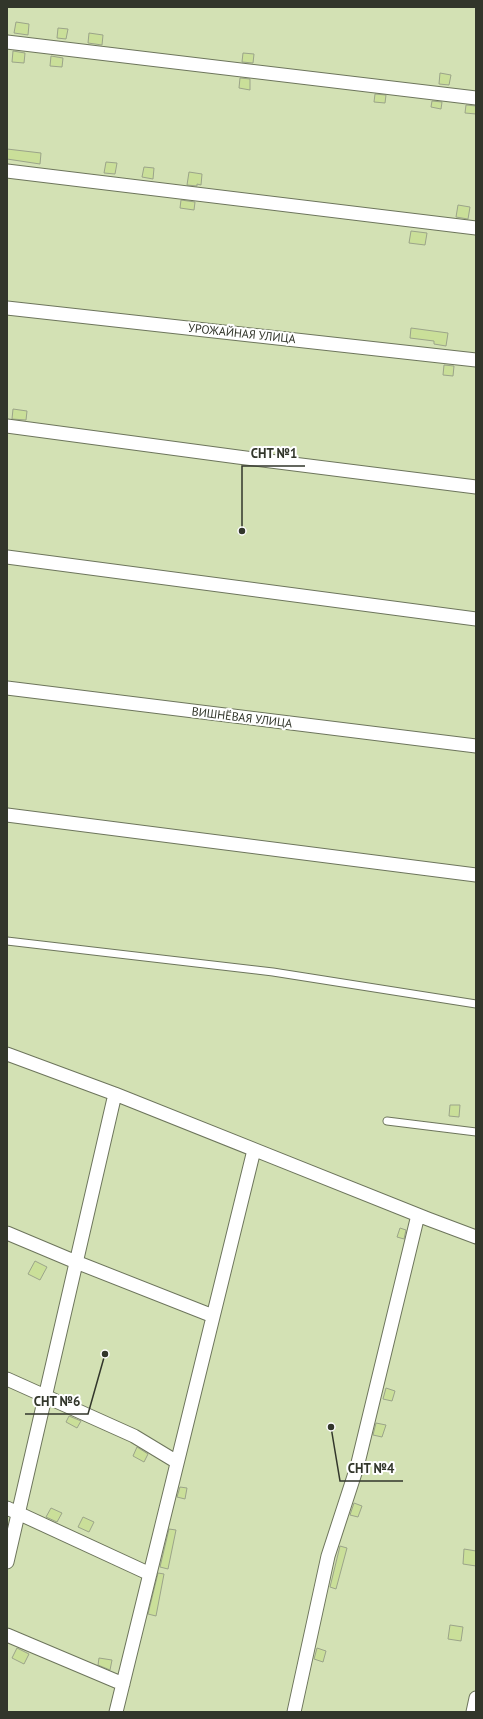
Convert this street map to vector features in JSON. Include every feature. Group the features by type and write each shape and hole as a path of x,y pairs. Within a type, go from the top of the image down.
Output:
{"street":[{"path":"7,42 476,98"},
{"path":"7,171 476,228"},
{"name":"УРОЖАЙНАЯ УЛИЦА","path":"7,308 476,360"},
{"path":"7,426 476,487"},
{"path":"7,557 476,619"},
{"name":"ВИШНЁВАЯ УЛИЦА","path":"7,688 476,746"},
{"path":"7,815 476,874"},
{"path":"7,1054 115,1094 476,1237"},
{"path":"7,1562 12,1511 45,1396 115,1094"},
{"path":"116,1712 212,1316 254,1150"},
{"path":"294,1712 328,1556 357,1467 418,1215"},
{"path":"7,1233 212,1316"},
{"path":"7,1378 134,1436 177,1462"},
{"path":"12,1511 150,1574"},
{"path":"7,1635 123,1684"},
{"path":"474,1712 476,1698"}],"lane":[{"path":"7,941 273,972 476,1004"},
{"path":"387,1122 476,1132"}],"green space":[{"path":"7,7 476,7 476,1712 7,1712"}],"building":[{"path":"16,22 29,24 28,35 14,33"},
{"path":"58,28 68,29 66,39 57,38"},
{"path":"89,33 103,35 102,45 88,43"},
{"path":"13,51 25,53 24,63 12,62"},
{"path":"243,53 254,54 253,63 242,62"},
{"path":"51,56 63,58 62,67 50,66"},
{"path":"440,73 451,75 449,85 439,84"},
{"path":"240,78 250,79 250,90 239,88"},
{"path":"375,94 386,95 385,103 374,102"},
{"path":"432,101 442,102 441,109 431,107"},
{"path":"466,105 476,106 476,114 465,113"},
{"path":"7,149 41,153 40,164 7,159"},
{"path":"106,162 117,163 115,174 104,173"},
{"path":"144,167 154,168 153,179 142,177"},
{"path":"189,172 202,174 201,185 187,185"},
{"path":"181,200 195,202 194,210 180,208"},
{"path":"458,205 470,207 468,219 456,217"},
{"path":"411,231 427,233 425,245 409,243"},
{"path":"411,328 448,333 446,346 434,344 434,341 410,338"},
{"path":"444,365 454,366 453,376 443,375"},
{"path":"13,409 27,411 26,420 12,419"},
{"path":"450,1105 460,1105 459,1117 449,1116"},
{"path":"400,1228 406,1230 404,1239 397,1237"},
{"path":"35,1261 47,1267 40,1280 28,1274"},
{"path":"386,1388 395,1391 392,1401 383,1399"},
{"path":"69,1416 81,1421 77,1428 66,1422"},
{"path":"376,1423 386,1425 382,1437 373,1435"},
{"path":"137,1447 148,1454 144,1462 133,1456"},
{"path":"180,1487 187,1488 185,1499 177,1497"},
{"path":"354,1503 362,1506 358,1517 350,1515"},
{"path":"51,1508 62,1513 57,1522 46,1517"},
{"path":"83,1517 94,1522 89,1532 78,1527"},
{"path":"169,1529 176,1530 168,1569 160,1567"},
{"path":"340,1546 347,1548 336,1589 330,1587"},
{"path":"464,1549 476,1551 476,1566 463,1564"},
{"path":"158,1573 164,1574 156,1616 148,1614"},
{"path":"450,1625 463,1627 461,1641 448,1639"},
{"path":"17,1648 29,1654 24,1664 12,1658"},
{"path":"317,1648 326,1651 323,1662 314,1659"},
{"path":"99,1658 112,1660 110,1670 98,1665"}],"place":[{"name":"СНТ №1","path":"242,531"},
{"name":"СНТ №6","path":"105,1354"},
{"name":"СНТ №4","path":"331,1427"}]}
